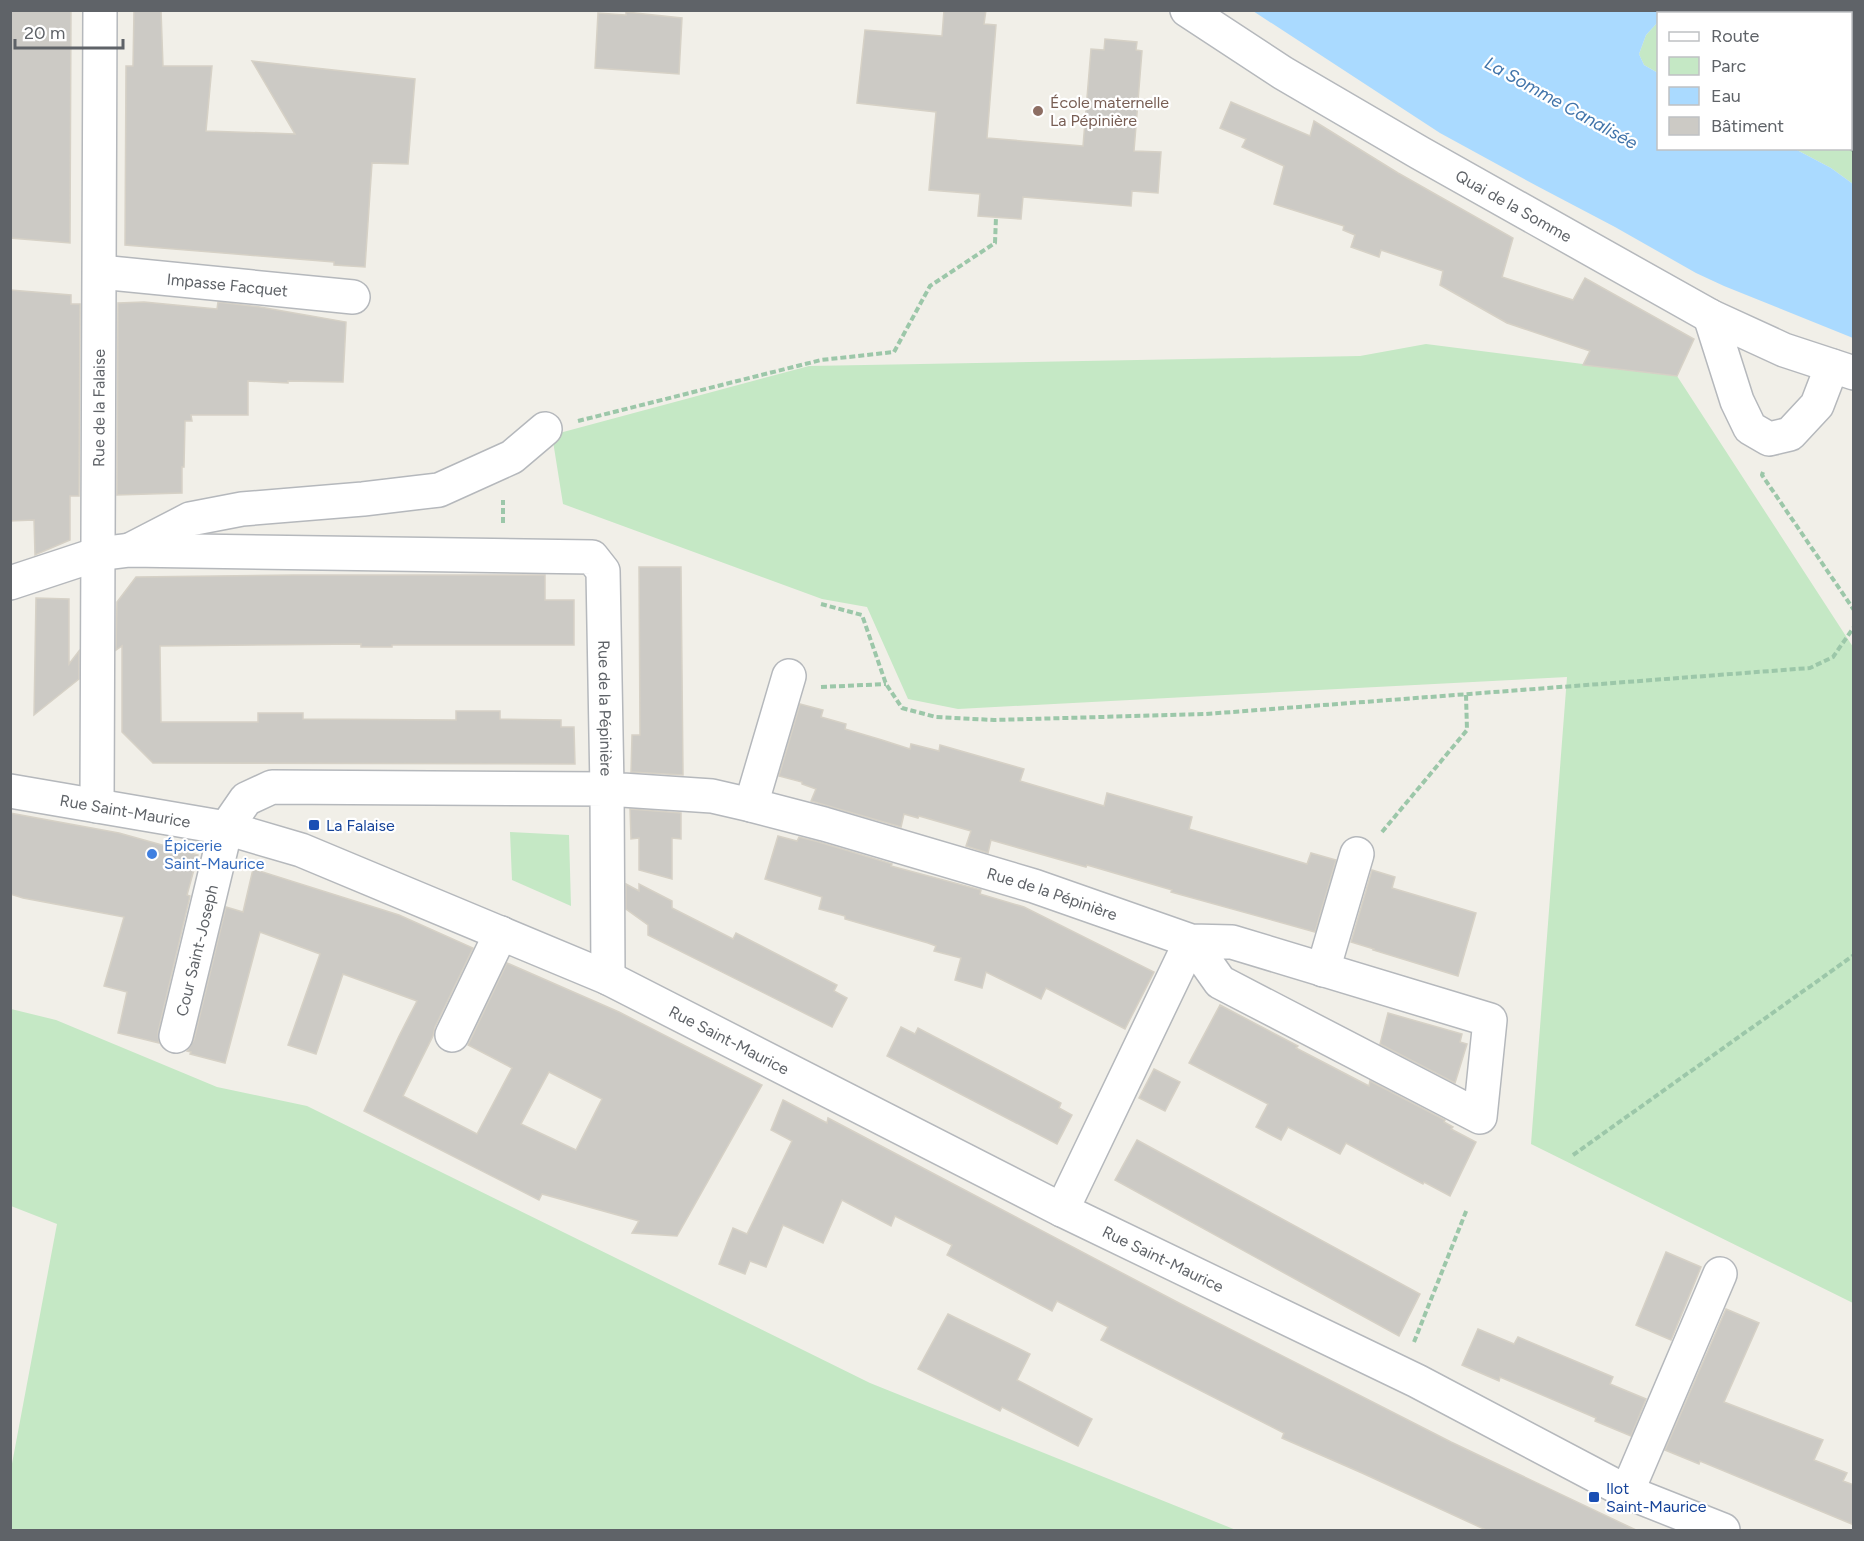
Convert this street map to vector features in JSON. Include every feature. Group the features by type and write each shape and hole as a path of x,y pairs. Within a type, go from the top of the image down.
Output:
{"street":[{"name":"Rue de la Falaise","path":"97,806 100,10"},
{"name":"Quai de la Somme","path":"1187,10 1303,85 1710,316 1784,350 1843,370"},
{"name":"Impasse Facquet","path":"99,272 353,297"},
{"path":"1710,316 1737,401 1750,428 1769,439 1790,434 1817,405 1843,370"},
{"path":"130,550 190,519 242,509 439,490 512,457 545,429"},
{"name":"Rue de la Pépinière","path":"10,583 98,554 130,550 592,557 603,571 607,789 712,796 751,805 1034,886 1191,941 1232,942 1490,1020 1480,1117 1220,982 1191,941"},
{"path":"751,805 789,676"},
{"path":"226,828 246,800 272,787 607,789 608,978"},
{"name":"Rue Saint-Maurice","path":"10,791 226,828 301,850 608,978 1062,1210 1402,1374 1627,1492 1723,1530"},
{"name":"Cour Saint-Joseph","path":"176,1036 226,828"},
{"path":"1323,970 1358,854"},
{"path":"452,1035 501,933"},
{"path":"1062,1210 1191,941"},
{"path":"1627,1492 1720,1274"}],"path":[{"path":"545,429 821,360 894,352 930,286 995,243 996,217"},
{"path":"1769,439 1762,475 1854,610"},
{"path":"506,556 502,507 512,457"},
{"path":"821,604 862,615 886,684 903,708 936,717 994,720 1206,714 1810,668 1833,657 1854,627"},
{"path":"834,686 886,684"},
{"path":"1358,854 1370,847 1467,730 1466,695"},
{"path":"1573,1155 1854,955"},
{"path":"1402,1374 1467,1209"}],"green space":[{"path":"1674,10 1853,11 1853,184 1831,168 1797,150 1852,150 1852,12 1672,12"},
{"path":"1657,23 1657,72 1644,65 1639,54 1646,35"},
{"path":"1426,344 1677,376 1853,647 1853,1303 1531,1144 1567,677 958,709 908,699 867,607 822,599 563,504 552,435 809,366 1360,356"},
{"path":"510,832 569,835 571,906 512,880"},
{"path":"11,1009 56,1020 217,1087 307,1106 870,1383 1236,1530 11,1530 11,1469 57,1224 11,1206"}],"water":[{"name":"La Somme Canalisée","path":"1253,11 1674,11 1657,12 1657,23 1646,35 1639,54 1644,65 1657,72 1657,150 1797,150 1831,168 1853,184 1853,338 1696,273 1440,133"}],"building":[{"path":"10,10 71,10 70,243 10,238"},
{"path":"134,10 161,10 163,66 212,66 206,131 295,134 252,61 415,79 408,164 372,163 365,267 334,265 334,262 125,245 126,66 133,66"},
{"path":"944,10 986,10 984,24 996,25 987,138 1083,146 1091,49 1104,50 1105,39 1137,42 1136,50 1142,51 1134,151 1161,152 1158,193 1132,191 1131,206 1023,197 1021,219 978,216 980,194 929,190 936,112 857,103 865,30 942,36"},
{"path":"626,12 682,18 679,74 595,68 598,13 626,15"},
{"path":"1231,102 1310,136 1314,121 1398,173 1513,238 1502,277 1573,300 1585,278 1694,339 1677,376 1583,365 1590,351 1507,323 1440,285 1443,271 1381,250 1379,257 1351,247 1355,235 1343,230 1344,226 1274,204 1284,166 1242,147 1246,139 1220,128"},
{"path":"10,290 71,295 71,304 80,304 79,496 70,496 70,540 35,555 34,520 10,521"},
{"path":"144,302 217,309 218,302 346,322 343,382 248,381 248,415 191,415 192,421 185,421 182,493 117,495 118,303"},
{"path":"639,567 681,567 683,775 631,772 632,735 640,735"},
{"path":"545,575 545,600 574,600 574,645 160,646 161,722 258,722 258,713 303,713 303,719 456,720 456,711 500,711 500,719 561,720 561,727 574,727 575,764 153,763 122,732 122,646 116,650 117,602 136,577"},
{"path":"36,598 69,599 69,664 79,651 79,679 34,715"},
{"path":"800,704 823,710 821,717 846,724 845,729 910,749 911,744 939,751 940,745 1024,769 1020,781 1104,806 1107,793 1192,817 1189,829 1307,864 1311,853 1336,860 1315,932 1171,892 1172,890 1087,865 1086,867 991,840 988,853 966,846 971,831 919,816 918,818 904,814 901,827 811,801 816,789 802,782 779,776"},
{"path":"630,809 681,813 681,839 672,838 672,879 639,870 639,838 631,839"},
{"path":"10,813 119,833 198,855 187,895 190,896 158,1032 159,1043 118,1033 127,992 104,986 124,917 10,894"},
{"path":"778,836 797,841 799,837 819,842 892,864 891,866 981,890 980,894 1024,907 1154,972 1125,1029 1046,988 1041,999 986,972 982,988 955,980 961,958 934,951 936,946 928,943 845,919 845,916 819,909 822,897 765,879"},
{"path":"253,869 399,915 473,948 403,1096 477,1134 512,1068 468,1045 507,963 619,1012 762,1085 677,1236 632,1233 639,1221 542,1194 539,1200 364,1111 417,1001 343,974 316,1054 288,1045 320,954 260,932 225,1063 190,1054 191,1052 187,1051 194,1040 226,907 243,912","holes":["549,1072 602,1099 576,1150 521,1124"]},
{"path":"1372,870 1395,877 1392,888 1476,913 1458,976 1351,942"},
{"path":"626,884 639,891 639,884 672,901 672,908 733,939 736,933 837,985 834,991 847,998 832,1027 648,935 648,925 626,909"},
{"path":"1220,1005 1369,1086 1370,1081 1445,1120 1444,1122 1453,1127 1451,1129 1476,1142 1450,1196 1346,1143 1340,1154 1288,1127 1281,1140 1256,1127 1268,1104 1189,1063"},
{"path":"1388,1013 1462,1034 1460,1042 1467,1044 1455,1083 1380,1044"},
{"path":"901,1027 915,1034 918,1028 1061,1103 1059,1108 1072,1115 1057,1144 887,1056"},
{"path":"1154,1069 1180,1082 1165,1111 1139,1098"},
{"path":"783,1100 827,1123 828,1118 1179,1303 1451,1442 1636,1530 1486,1530 1282,1438 1284,1433 1101,1340 1108,1327 1057,1301 1052,1311 947,1255 952,1245 895,1216 891,1226 842,1200 823,1243 783,1225 766,1267 750,1261 745,1274 719,1264 733,1228 747,1234 792,1141 771,1130"},
{"path":"1137,1140 1420,1294 1399,1336 1115,1180"},
{"path":"1666,1252 1701,1267 1671,1340 1636,1325"},
{"path":"1726,1309 1759,1323 1724,1402 1823,1440 1814,1460 1847,1473 1843,1481 1854,1485 1854,1525 1700,1461 1699,1464 1665,1450"},
{"path":"948,1314 1030,1354 1017,1380 1092,1419 1078,1446 1002,1407 1000,1411 918,1369"},
{"path":"1478,1329 1514,1344 1518,1337 1613,1377 1610,1384 1646,1399 1631,1436 1595,1421 1596,1418 1500,1377 1499,1381 1462,1365"}],"place":[{"name":"École maternelle La Pépinière","path":"1038,111"},
{"name":"La Falaise","path":"314,825"},
{"name":"Épicerie Saint-Maurice","path":"152,854"},
{"name":"Ilot Saint-Maurice","path":"1594,1497"}]}
